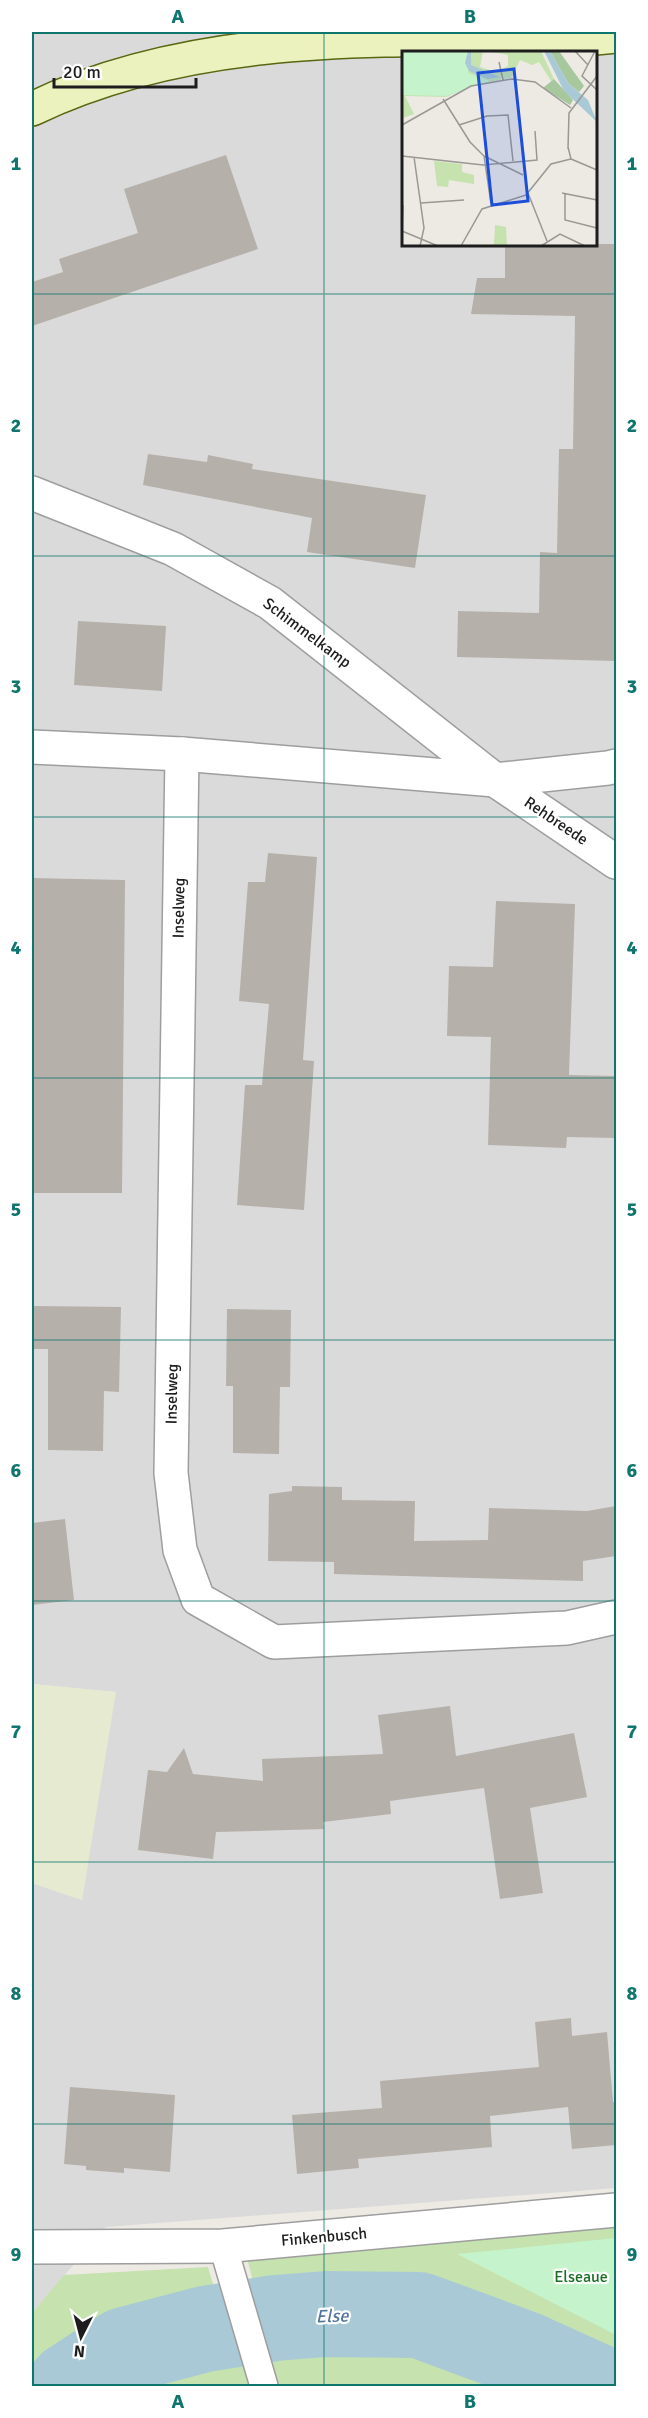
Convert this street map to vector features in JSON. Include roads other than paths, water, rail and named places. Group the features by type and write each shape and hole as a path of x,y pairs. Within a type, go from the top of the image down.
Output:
{"main road":[{"path":"32,109 66,93 117,75 186,58 268,48 357,41 585,39 616,36"}],"street":[{"name":"Schimmelkamp","path":"32,493 173,549 270,603 495,780"},
{"path":"32,747 182,754 495,780 616,766"},
{"name":"Inselweg","path":"182,754 171,1473 180,1550 198,1599 274,1642 567,1628 616,1617"},
{"name":"Rehbreede","path":"495,780 616,862"},
{"name":"Finkenbusch","path":"32,2247 223,2246 616,2210"}],"lane":[{"path":"223,2246 264,2386"}],"water":[{"path":"411,2274 488,2296 616,2359 616,2386 508,2386 477,2371 320,2332 277,2335 268,2298"},
{"path":"126,2312 203,2315 209,2343 204,2355 174,2371 131,2386 32,2386 32,2364 43,2352 84,2325"}],"waterway":[{"name":"Else","path":"70,2386 125,2350 205,2329 275,2318 326,2314 419,2315 522,2353 595,2386"}],"park label":[{"name":"Elseaue","path":"581,2277"}]}
